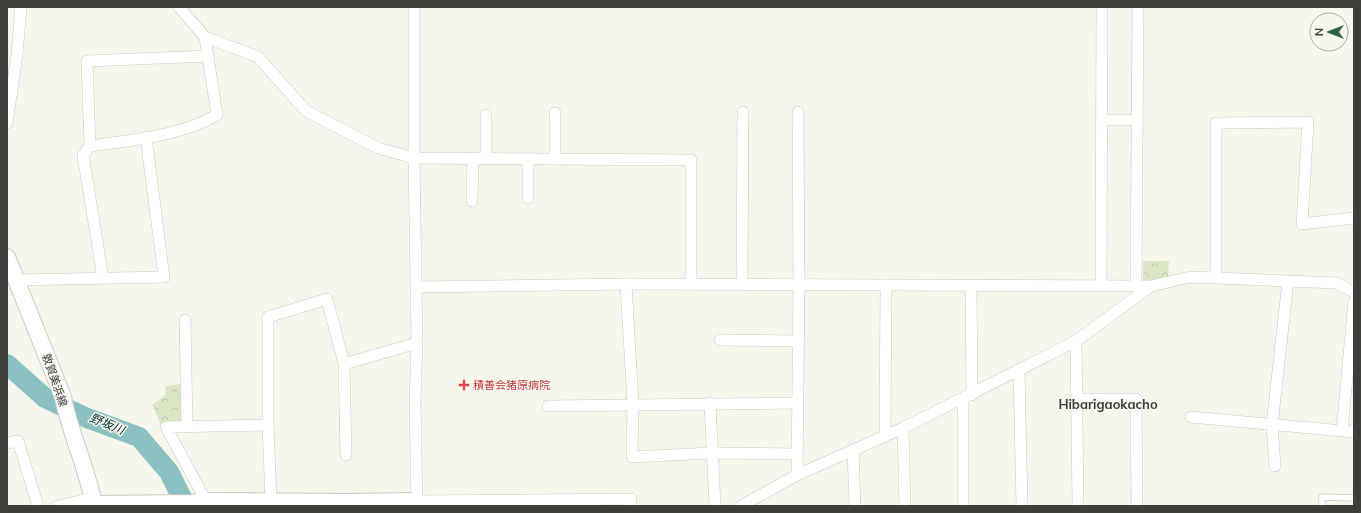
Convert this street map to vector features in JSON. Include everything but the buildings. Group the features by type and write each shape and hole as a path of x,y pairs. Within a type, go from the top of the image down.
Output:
{"street":[{"path":"7,123 17,55 21,7"},
{"path":"179,7 205,37 258,57 306,111 378,148 414,158 691,160 691,284"},
{"path":"414,7 414,158 417,343 415,401 417,503"},
{"path":"1101,285 1102,7"},
{"path":"1136,286 1138,7"},
{"path":"103,278 83,154 90,146 146,137 201,124 217,115 205,37"},
{"path":"90,146 87,61 208,56"},
{"path":"555,112 555,159"},
{"path":"742,284 743,112"},
{"path":"797,475 799,284 798,112"},
{"path":"486,116 486,158"},
{"path":"1102,120 1137,120"},
{"path":"1216,278 1216,123 1308,122 1302,224 1354,218"},
{"path":"16,280 164,276 146,137"},
{"path":"472,201 473,158"},
{"path":"528,159 528,198"},
{"name":"敦賀美浜線","path":"7,257 63,397 66,414 93,503"},
{"path":"416,287 626,284 1151,286 1190,277 1336,283 1354,292"},
{"path":"1274,466 1272,425 1288,281"},
{"path":"626,284 634,404 632,457 712,453 797,454"},
{"path":"885,436 886,285"},
{"path":"962,506 971,285"},
{"path":"741,506 797,475 903,428 1076,341 1151,286"},
{"path":"271,501 268,425 268,317 327,299 344,364 346,455"},
{"path":"1342,430 1351,362 1354,301"},
{"path":"185,320 187,426"},
{"path":"720,340 798,341"},
{"path":"1076,341 1078,506"},
{"path":"344,364 417,343"},
{"path":"1019,371 1022,506"},
{"path":"1076,399 1136,399 1137,506"},
{"path":"710,403 715,506"},
{"path":"548,406 797,403"},
{"path":"1191,416 1354,432"},
{"path":"197,503 166,427 268,425"},
{"path":"903,428 905,506"},
{"path":"7,443 18,440 38,506"},
{"path":"854,450 855,506"},
{"path":"58,506 93,503 167,505 271,501 348,504 631,499 631,506"}],"lane":[{"path":"1322,506 1322,497 1354,498"}],"green space":[{"path":"1143,261 1169,261 1168,277 1153,282 1143,280"},
{"path":"181,384 183,419 179,425 161,425 152,405 165,395 166,386"}],"waterway":[{"name":"野坂川","path":"7,364 45,398 87,418 139,437 169,472 186,506"}],"place":[{"name":"積善会猪原病院","path":"464,385"}],"district":[{"name":"Hibarigaokacho","path":"1108,404"}]}
